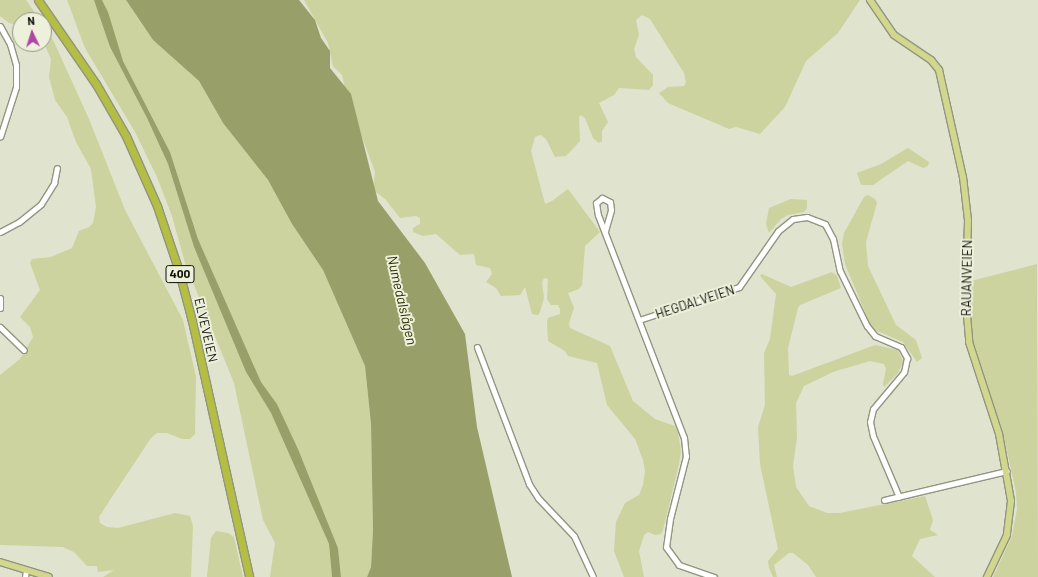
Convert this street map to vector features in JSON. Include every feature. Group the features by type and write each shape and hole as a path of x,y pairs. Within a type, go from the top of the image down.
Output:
{"highway":[{"name":"ELVEVEIEN","path":"38,0 96,84 126,136 157,206 178,268 192,321 249,577"}],"main road":[{"name":"RAUANVEIEN","path":"870,0 890,30 903,43 931,60 938,68 943,82 967,205 966,304 969,346 996,420 1007,471 1011,501 1009,526 1001,551 987,577"},
{"path":"0,562 49,577"}],"street":[{"path":"0,26 10,44 16,65 16,87 0,137"},
{"path":"0,232 19,222 41,204 54,183 57,168"},
{"name":"HEGDALVEIEN","path":"605,231 612,210 610,202 602,198 596,203 596,208 686,447 666,547 679,564 714,577"},
{"name":"HEGDALVEIEN","path":"639,320 739,288 778,231 793,219 807,217 825,224 833,239 840,270 867,326 875,336 901,347 907,358 904,372 873,409 870,422 873,436 899,497"},
{"path":"0,298 0,308"},
{"path":"0,327 24,350"},
{"path":"477,347 529,484 538,498 574,536 593,577"},
{"path":"884,500 1007,471"},
{"path":"24,577 26,570"}],"shaded area":[{"path":"0,0 26,0 34,12 12,12 12,24 0,16"},
{"path":"67,0 94,0 110,47 147,118 168,164 194,247 246,372 271,413 329,544 332,577 270,577 275,543 263,520 234,383 185,263 172,216 157,177 135,132 85,48"},
{"path":"102,0 126,0 153,40 199,81 223,123 268,180 292,224 323,270 365,366 371,424 373,530 371,567 367,577 341,577 338,548 298,449 277,404 261,382 198,239 170,152 123,61"},
{"path":"304,0 860,0 838,33 806,61 785,107 760,134 736,127 729,129 668,103 659,93 668,87 684,86 686,82 684,73 650,19 642,15 636,20 639,35 634,49 636,57 653,75 653,85 649,90 619,88 614,95 599,103 608,122 602,131 602,141 599,143 593,138 585,118 581,115 579,117 580,141 566,156 555,157 546,139 541,135 535,137 531,151 545,204 552,201 568,189 600,232 585,246 582,285 579,289 568,293 574,308 569,323 570,328 610,346 633,401 655,419 675,426 678,432 681,451 663,530 661,534 655,535 648,532 644,535 639,551 644,577 624,577 614,551 616,522 625,503 639,495 643,485 645,471 643,460 635,439 607,405 597,363 568,356 565,351 548,341 548,318 560,314 560,309 558,305 551,305 547,299 548,279 544,278 542,282 544,298 540,312 538,315 532,314 525,287 520,295 501,296 496,288 486,282 492,274 490,268 476,265 474,254 460,255 436,234 423,236 413,232 413,228 420,224 420,218 416,216 400,218 385,199 373,190 375,172 346,94 342,75 333,66 328,43"},
{"path":"52,39 89,119 125,210 183,320 196,377 195,434 190,439 182,439 167,433 157,433 151,438 99,517 100,523 107,527 118,528 175,513 190,516 193,526 191,577 103,577 114,570 98,572 97,566 87,566 74,552 63,547 0,545 0,375 20,359 33,337 30,327 20,317 40,290 30,263 32,259 51,257 72,248 79,231 89,227 93,223 96,207 91,169 76,142 67,117 55,100 49,77 51,59 48,52 52,52"},
{"path":"908,148 929,162 928,166 923,168 908,161 873,185 861,185 857,173 881,164"},
{"path":"868,195 875,199 877,203 866,242 868,266 896,325 916,340 922,358 917,362 903,342 875,330 870,324 845,264 842,244 844,233 864,197"},
{"path":"791,199 807,200 807,208 804,212 788,215 781,219 769,233 766,224 769,208"},
{"path":"1037,264 1038,577 993,577 1012,536 1017,509 1016,492 1002,429 975,353 970,315 971,281"},
{"path":"832,272 837,276 841,288 800,305 798,308 788,348 789,375 792,376 875,345 898,350 903,362 898,373 884,387 883,384 886,369 884,364 870,361 833,372 804,386 796,403 797,437 793,466 796,487 809,506 827,513 840,513 925,496 933,520 930,530 938,535 920,539 912,556 935,577 816,577 808,565 793,553 789,553 774,565 777,577 773,577 769,568 768,561 778,549 760,464 758,427 765,405 764,353 770,339 776,294 760,276 762,274 791,287"},
{"path":"216,531 228,533 234,537 243,577 207,577 211,538"}],"water":[{"path":"94,0 102,0 108,12 123,61 170,152 198,239 261,382 277,404 298,449 338,548 341,577 332,577 329,544 271,413 246,372 194,247 168,164 147,118 110,47"},
{"name":"Numedalslågen","path":"126,0 299,0 315,20 321,38 330,51 330,68 351,94 378,201 425,263 465,334 477,427 512,577 367,577 371,567 373,530 371,424 365,366 323,270 292,224 268,180 223,123 199,81 153,40"}]}
